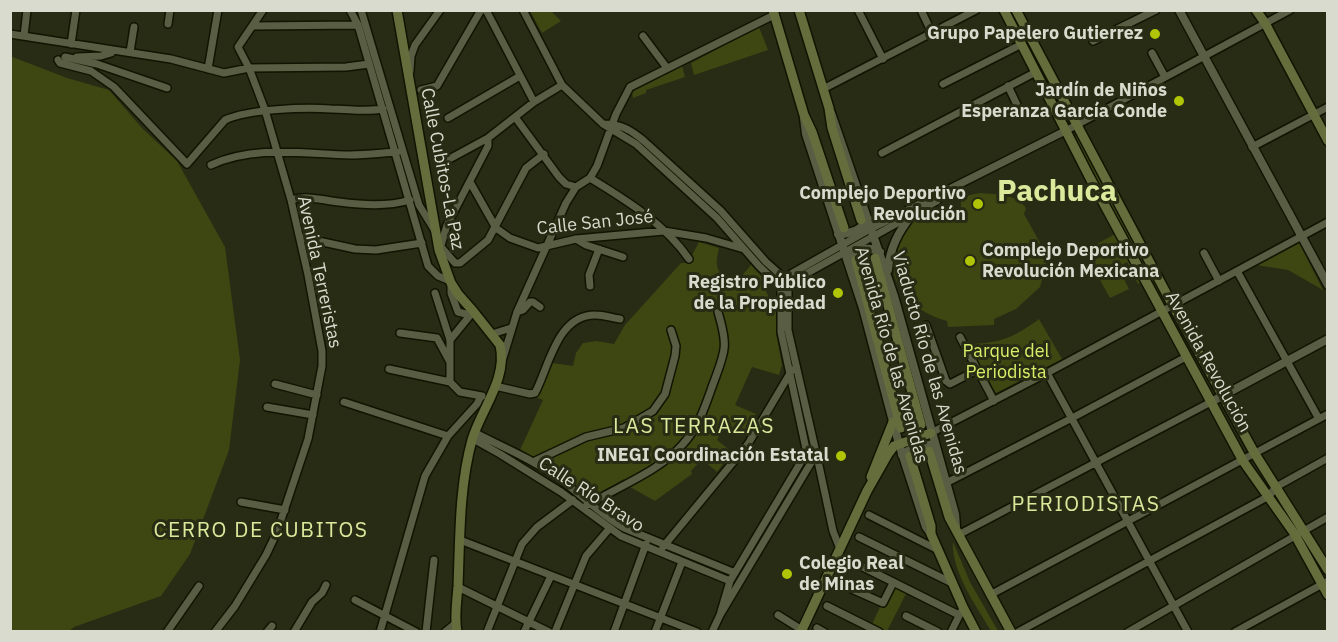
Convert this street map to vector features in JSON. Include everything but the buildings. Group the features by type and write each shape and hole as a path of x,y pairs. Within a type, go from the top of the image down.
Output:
{"main road":[{"name":"Calle Cubitos-La Paz","path":"397,10 407,79 435,231 450,282 472,313 500,345 503,358"},
{"name":"Viaducto Río de las Avenidas","path":"799,10 829,108 832,128 865,219"},
{"name":"Avenida Revolución","path":"1004,10 1034,73 1243,460 1295,535 1324,582 1328,595"},
{"name":"Avenida Revolución","path":"1016,10 1173,306 1255,454 1328,570"},
{"path":"1256,10 1328,141"},
{"path":"773,13 841,231"},
{"name":"Viaducto Río de las Avenidas","path":"877,255 921,424"},
{"path":"853,264 878,338 897,425 872,472 867,491"},
{"path":"897,334 907,343 903,359"},
{"path":"878,338 876,356 886,369"},
{"path":"456,627 464,493 474,436 493,391 503,358"},
{"path":"802,631 867,491 888,454 899,444 931,433"},
{"name":"Viaducto Río de las Avenidas","path":"932,448 949,517 1011,632"},
{"path":"906,455 961,611 976,632"}],"street":[{"path":"24,36 27,10"},
{"path":"71,44 76,10"},
{"path":"168,24 170,10"},
{"path":"208,69 219,10"},
{"path":"253,26 263,10"},
{"path":"350,10 358,26 397,152 428,267 438,276 450,282"},
{"path":"361,10 419,205 435,231"},
{"path":"407,79 415,45 440,10"},
{"path":"421,90 437,86 481,10"},
{"path":"486,10 534,102"},
{"path":"523,10 562,85 603,124 612,127 636,144 766,262 783,283 788,330 815,456 833,531 840,549"},
{"path":"858,10 883,58"},
{"path":"921,10 932,33"},
{"path":"823,89 976,10"},
{"path":"1093,41 1156,10"},
{"path":"1179,10 1328,285"},
{"path":"783,283 935,196 1065,131 1290,10"},
{"path":"503,358 517,312 566,203 576,187 590,178 626,92 630,87 773,13"},
{"path":"253,26 358,26"},
{"name":"Avenida Terreristas","path":"215,632 235,606 267,555 285,510 308,439 322,366 322,351 291,200 265,110 249,68 238,47 253,26"},
{"path":"130,52 134,27"},
{"path":"10,34 113,52 130,52 171,59 224,73 249,68 346,67 369,63"},
{"path":"643,36 667,68"},
{"path":"944,84 1020,45"},
{"path":"113,52 101,56 65,57 57,60 60,63 91,71 114,87 187,164 225,120 233,116 265,110 327,108 367,111 383,109"},
{"path":"1152,53 1165,77"},
{"path":"65,57 97,64 167,88"},
{"path":"882,153 1034,73"},
{"path":"448,118 520,76"},
{"path":"442,163 488,138 534,102 562,85"},
{"path":"1008,87 1019,109"},
{"path":"1252,147 1328,107"},
{"path":"515,117 559,177 566,184 576,187"},
{"path":"488,138 488,146 447,225 440,249 455,263 460,263 488,240 526,168 544,154"},
{"path":"211,165 226,159 276,152 350,155 397,152"},
{"path":"590,178 626,200 664,231 689,259"},
{"path":"470,182 496,228"},
{"path":"873,232 912,215 937,201 942,194"},
{"path":"291,200 306,196 338,202 388,204 411,200"},
{"path":"888,276 889,258 894,241 900,229 912,215"},
{"path":"841,231 850,233 862,227 865,219"},
{"name":"Viaducto Río de las Avenidas","path":"865,219 873,232 877,255 888,276 931,433 932,448 946,483 958,530"},
{"path":"931,433 1328,222"},
{"name":"Calle San José","path":"496,228 510,238 538,248 559,241 664,231 748,246"},
{"name":"Avenida Río de las Avenidas","path":"841,231 844,248 853,264 876,356 897,425 899,444 906,455"},
{"path":"300,237 355,249 376,250 422,243"},
{"path":"576,239 623,257"},
{"path":"853,264 851,258 863,250 872,248 877,255"},
{"path":"590,286 589,274 599,249"},
{"path":"1204,253 1219,281"},
{"path":"1237,271 1319,419"},
{"path":"720,615 730,581 805,455 804,437 780,327 783,283"},
{"path":"435,293 450,340 450,382"},
{"path":"517,312 523,310 530,302 540,307"},
{"path":"582,508 662,463 683,445 690,435 702,413 724,353 726,340 718,312"},
{"path":"450,340 472,313"},
{"path":"389,369 450,382 460,392 481,396 493,391 535,393 556,344 573,323 580,317 596,315 620,319"},
{"path":"927,325 946,381 950,384 977,370"},
{"path":"492,334 511,328"},
{"path":"533,462 586,437 624,428 657,406 668,386 675,356 676,346 671,330"},
{"path":"400,333 437,338 450,362"},
{"path":"960,337 994,401"},
{"path":"958,530 1097,463 1328,339"},
{"path":"946,483 1186,357"},
{"path":"659,553 748,444 796,363"},
{"path":"1047,373 1188,632"},
{"path":"276,384 317,395"},
{"path":"380,632 425,476 448,436 477,404 481,396"},
{"path":"344,402 448,436"},
{"path":"267,407 313,415"},
{"path":"990,595 1328,414"},
{"name":"Calle Río Bravo","path":"474,436 533,462 556,476 616,524 735,573"},
{"name":"Calle Río Bravo","path":"474,436 573,500 609,529 644,547 730,581"},
{"path":"804,437 815,456"},
{"path":"906,455 915,446 922,444 932,448"},
{"path":"712,632 815,456"},
{"path":"1018,632 1269,496 1276,487 1328,458"},
{"path":"487,632 522,544 537,526 573,500"},
{"path":"241,502 285,510"},
{"path":"869,515 938,550"},
{"path":"1128,632 1328,517"},
{"path":"555,632 586,556 609,529"},
{"path":"859,537 952,583"},
{"path":"614,632 648,539"},
{"path":"460,540 697,632"},
{"path":"426,632 434,560"},
{"path":"849,560 893,583 961,611 951,632"},
{"path":"655,632 682,562"},
{"path":"524,632 551,576"},
{"path":"1235,632 1324,582"},
{"path":"838,583 883,603 893,583"},
{"path":"294,632 312,602 326,585"},
{"path":"170,630 199,586"},
{"path":"458,587 549,632"},
{"path":"355,600 416,632"},
{"path":"827,606 879,632"},
{"path":"778,615 802,631"},
{"path":"906,616 938,632"},
{"path":"445,632 456,627"}],"green space":[{"path":"530,11 551,11 561,21 542,33"},
{"path":"759,27 768,50 694,75 691,63"},
{"path":"10,56 67,78 109,90 142,128 177,161 225,247 240,360 229,450 190,554 161,596 74,627 69,631 11,631"},
{"path":"682,66 685,77 646,90 646,93 633,98 632,92"},
{"path":"1078,135 1169,304 1165,306 1074,138"},
{"name":"Complejo Deportivo Revolución Mexicana","path":"980,193 1011,197 1022,203 1026,208 1024,214 1048,257 1040,287 1016,309 994,319 994,325 948,327 947,321 931,315 907,297 898,285 893,258 897,243 906,227 912,222 935,211 961,208 961,197"},
{"path":"1115,234 1142,282 1138,284 1127,262 1115,269 1120,278 1123,277 1129,289 1110,298 1084,251"},
{"path":"1298,241 1323,290 1288,270 1256,265"},
{"path":"699,242 719,248 718,270 734,285 751,265 770,286 766,291 770,300 776,299 776,333 782,365 779,375 752,367 735,405 756,414 744,436 724,427 717,440 732,452 717,472 702,459 691,471 692,474 655,501 630,487 624,479 590,498 520,450 543,400 536,397 552,363 573,366 576,353 583,343 597,341 614,344 625,325 681,263 688,263"},
{"name":"Parque del Periodista","path":"1039,319 1062,359 996,393 968,344 1006,338 1022,331"},
{"path":"953,542 970,582 998,631 991,631 960,577 953,553"},
{"path":"896,587 907,592 887,631 872,624 880,607 886,603"}],"place":[{"name":"Grupo Papelero Gutierrez","path":"1155,34"},
{"name":"Jardín de Niños Esperanza García Conde","path":"1179,101"},
{"name":"Complejo Deportivo Revolución","path":"978,204"},
{"name":"Complejo Deportivo Revolución Mexicana","path":"970,261"},
{"name":"Registro Público de la Propiedad","path":"838,293"},
{"name":"INEGI Coordinación Estatal","path":"841,456"},
{"name":"Colegio Real de Minas","path":"787,574"}],"district":[{"name":"Pachuca","path":"1057,192"},
{"name":"LAS TERRAZAS","path":"694,427"},
{"name":"PERIODISTAS","path":"1086,505"},
{"name":"CERRO DE CUBITOS","path":"261,531"}]}
